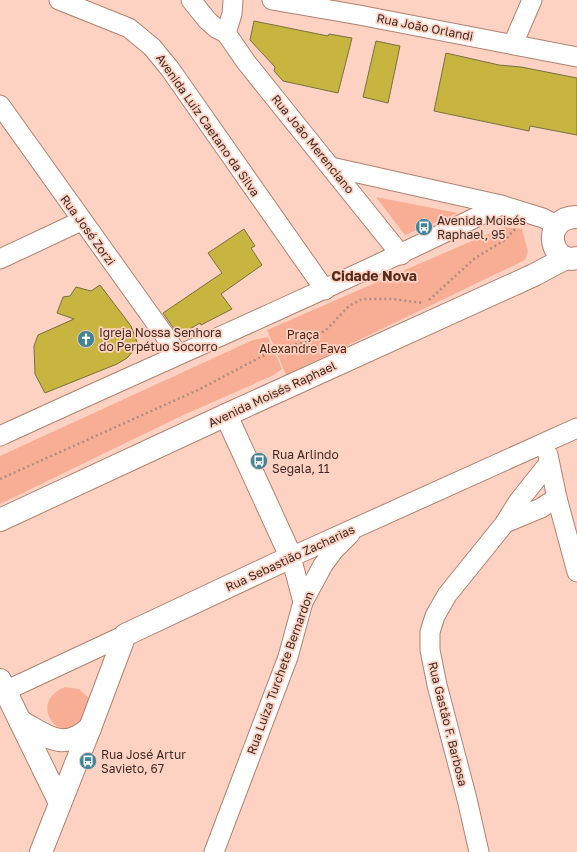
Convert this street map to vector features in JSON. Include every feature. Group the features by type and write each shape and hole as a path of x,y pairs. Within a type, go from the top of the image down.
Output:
{"street":[{"name":"Avenida Luiz Caetano da Silva","path":"59,0 129,28 152,47 170,70 325,290"},
{"name":"Rua João Merenciano","path":"192,0 207,20 216,28 226,33 246,62 332,167 401,255"},
{"path":"226,33 232,14 233,0"},
{"name":"Rua João Orlandi","path":"272,0 362,7 513,44 577,57"},
{"path":"513,44 532,0"},
{"name":"Rua José Zorzi","path":"0,105 81,221 178,354"},
{"path":"332,167 501,205 543,218 556,225"},
{"path":"0,436 178,354 401,255 501,205"},
{"path":"572,258 560,255 553,244 553,231 556,225 562,220 570,217 577,217"},
{"path":"0,259 81,221"},
{"name":"Avenida Moisés Raphael","path":"0,520 226,415 572,258"},
{"path":"226,415 291,557 303,602"},
{"name":"Rua Sebastião Zacharias","path":"3,686 125,636 291,557 577,428"},
{"path":"546,441 549,463 557,498 577,572"},
{"name":"Rua Gastão F. Barbosa","path":"479,852 467,799 437,685 430,650 430,632 435,616 447,595 505,522 518,502 549,463"},
{"path":"505,522 541,508 557,498"},
{"name":"Rua Luiza Turchete Bernardon","path":"214,852 288,657 303,602 327,560 357,527"},
{"path":"40,852 125,636"},
{"path":"3,686 60,803"},
{"path":"20,721 45,735 64,741 73,740 81,736 90,728"}],"path":[{"path":"0,479 198,390 278,348 308,342 327,329 349,306 362,299 392,299 422,304 431,299 475,258 505,240 517,227"}],"green space":[{"path":"376,197 458,213 405,235"},
{"name":"Praça Alexandre Fava","path":"504,227 522,229 528,252 525,260 286,375 267,330"},
{"path":"268,337 282,369 274,375 177,418 0,504 0,456 253,340"},
{"path":"65,687 79,689 89,698 84,727 62,730 55,725 48,713 47,707 52,695"}],"building":[{"path":"254,21 328,36 329,34 352,38 338,93 283,81 274,71 275,67 250,40"},
{"path":"376,41 400,46 388,103 363,97"},
{"path":"446,53 499,65 521,67 577,78 577,135 530,126 529,131 434,111"},
{"path":"244,229 255,246 251,248 262,265 221,294 232,309 201,325 200,323 185,332 179,328 174,329 163,313 222,273 208,253"},
{"name":"Igreja Nossa Senhora do Perpétuo Socorro","path":"100,285 131,326 137,342 135,349 127,358 117,364 45,393 35,374 34,346 38,335 74,319 57,313 63,297 70,296 76,287 91,291"}],"place":[{"name":"Avenida Moisés Raphael, 95","path":"424,227"},
{"name":"Igreja Nossa Senhora do Perpétuo Socorro","path":"86,339"},
{"name":"Rua Arlindo Segala, 11","path":"259,461"},
{"name":"Rua José Artur Savieto, 67","path":"88,761"}],"district":[{"name":"Cidade Nova","path":"374,275"}]}
